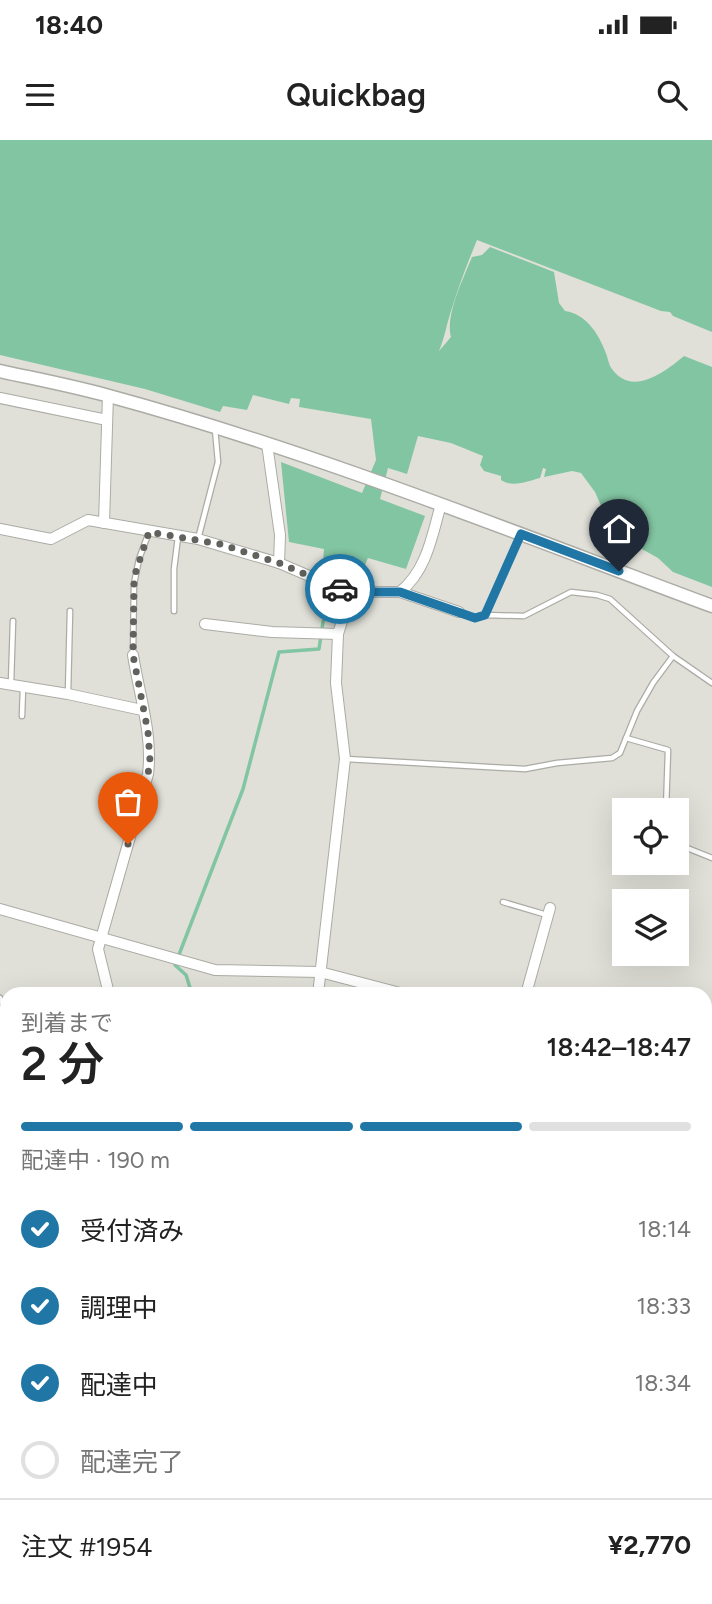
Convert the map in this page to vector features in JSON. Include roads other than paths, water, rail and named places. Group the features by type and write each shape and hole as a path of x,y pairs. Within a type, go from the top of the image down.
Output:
{"street":[{"path":"0,371 108,396 267,444 441,504 712,606"},
{"path":"104,523 108,396"},
{"path":"0,398 107,420"},
{"path":"267,444 280,535 279,563"},
{"path":"400,592 412,583 420,569 441,504"},
{"path":"0,529 51,539 88,520 198,539 279,563 351,592 400,592 458,612"},
{"path":"319,987 345,760 336,683 338,634 351,592"},
{"path":"205,624 272,632 338,634"},
{"path":"107,987 98,954 148,774 148,732 133,655"},
{"path":"0,683 142,710"},
{"path":"0,909 215,970 320,972 377,987"},
{"path":"528,987 548,911"}],"lane":[{"path":"198,539 218,463 215,428"},
{"path":"133,655 134,584 149,532"},
{"path":"485,615 521,534"},
{"path":"174,611 174,569 178,537"},
{"path":"458,612 475,618 485,615 528,615 571,592 597,595 610,599 673,656 712,683"},
{"path":"68,694 70,611"},
{"path":"11,685 13,621"},
{"path":"345,760 525,769 557,762 612,758 618,755 653,682 673,656"},
{"path":"22,716 23,687"},
{"path":"626,738 668,750 666,798"},
{"path":"689,849 712,858"},
{"path":"503,902 548,911"}],"waterway":[{"path":"190,987 186,975 175,965 243,789 279,652 319,649 323,622 341,575"}]}
